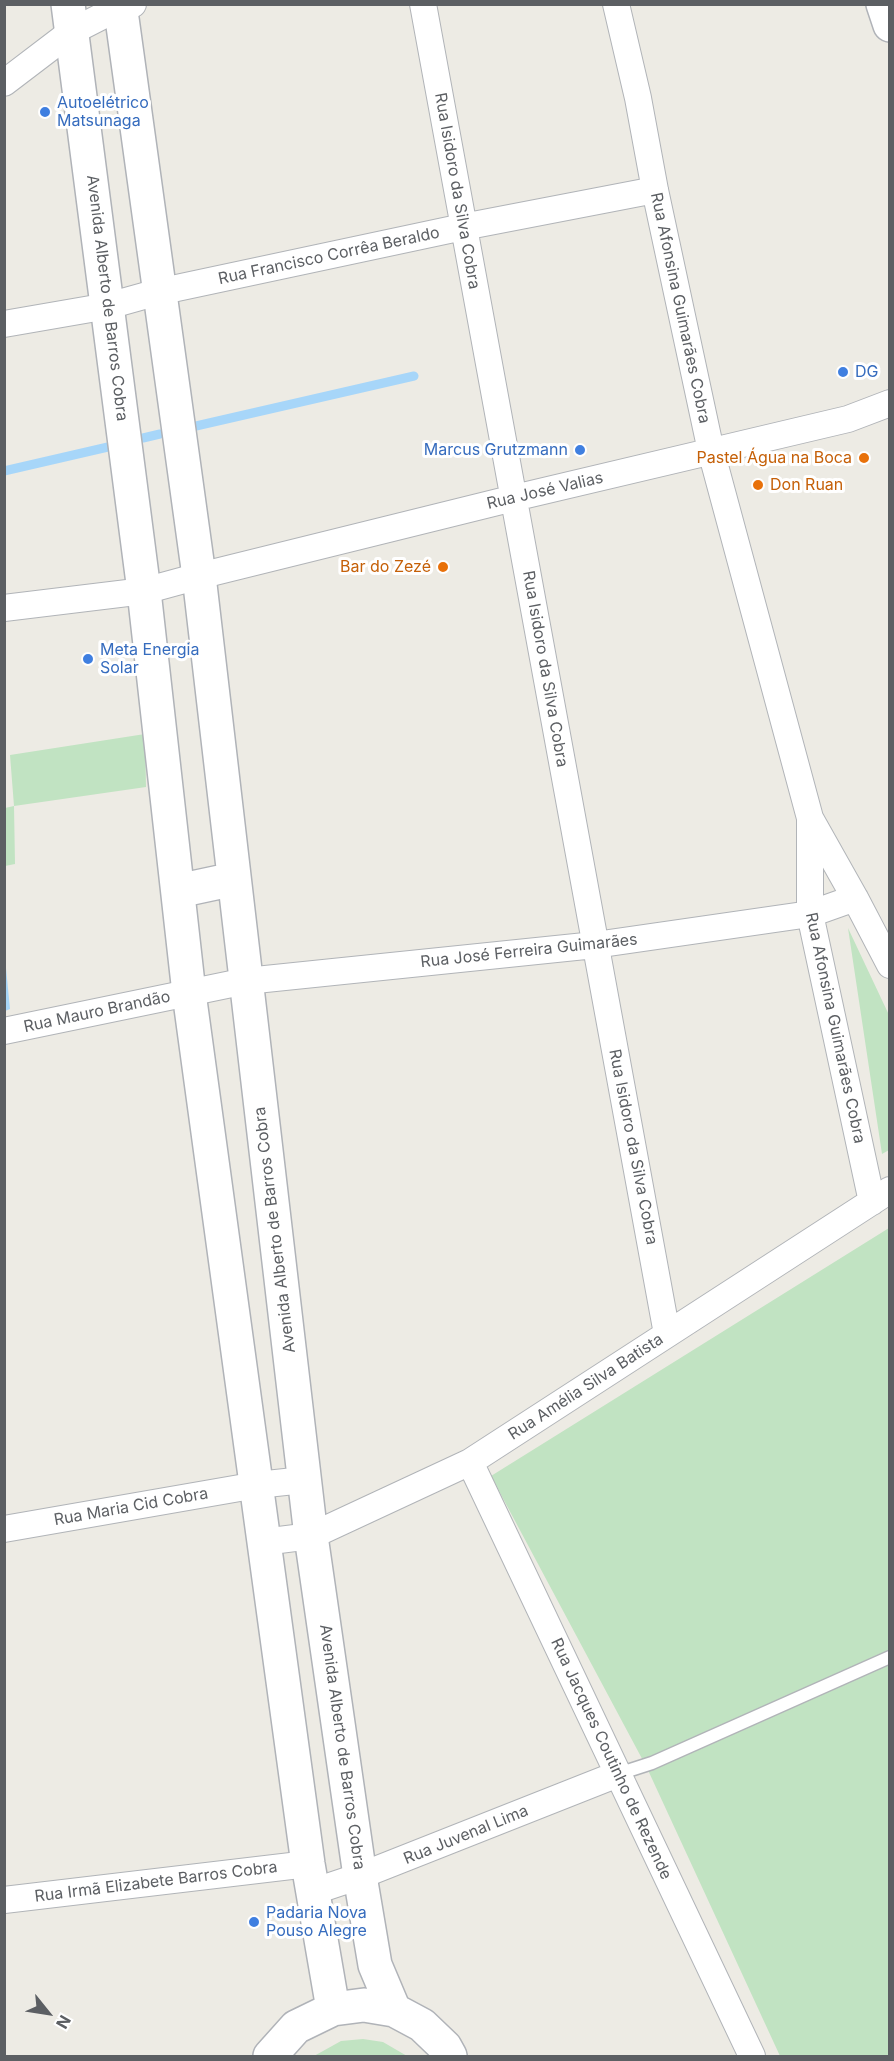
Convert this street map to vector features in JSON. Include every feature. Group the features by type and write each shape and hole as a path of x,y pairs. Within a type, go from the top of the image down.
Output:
{"street":[{"name":"Rua Isidoro da Silva Cobra","path":"423,4 668,1334"},
{"name":"Rua Afonsina Guimarães Cobra","path":"616,4 638,98 655,190 711,451 810,818 890,965"},
{"path":"883,4 890,25"},
{"path":"4,83 70,18 124,5"},
{"name":"Avenida Alberto de Barros Cobra","path":"124,5 158,292 199,576 311,1536 375,1965 394,2010"},
{"name":"Avenida Alberto de Barros Cobra","path":"70,18 144,591 189,993 310,1878 333,2009"},
{"name":"Rua Francisco Corrêa Beraldo","path":"4,324 108,306 158,292 463,227 655,190"},
{"name":"Rua José Valias","path":"199,576 848,419 890,402"},
{"path":"4,608 144,591 199,576"},
{"name":"Rua Afonsina Guimarães Cobra","path":"810,818 810,914 881,1196"},
{"path":"178,891 234,879"},
{"name":"Rua José Ferreira Guimarães","path":"246,981 595,945 810,914 855,898"},
{"path":"189,993 246,981"},
{"name":"Rua Mauro Brandão","path":"4,1031 189,993"},
{"name":"Rua Amélia Silva Batista","path":"263,1542 311,1536 470,1462 881,1196"},
{"name":"Rua Jacques Coutinho de Rezende","path":"470,1462 752,2056"},
{"path":"257,1485 304,1480"},
{"name":"Rua Maria Cid Cobra","path":"4,1529 257,1485"},
{"name":"Rua Juvenal Lima","path":"310,1878 360,1876 618,1774"},
{"name":"Rua Irmã Elizabete Barros Cobra","path":"4,1900 310,1878"},
{"path":"270,2056 296,2027 333,2009 364,2006 394,2010 422,2025 445,2047 450,2056"}],"lane":[{"path":"618,1774 652,1763 890,1657"}],"green space":[{"path":"145,734 146,787 14,806 10,755"},
{"path":"14,806 15,864 5,866 5,808"},
{"path":"848,928 889,1015 889,1150 882,1154"},
{"path":"889,1228 889,2056 780,2056 647,1768 491,1476"},
{"path":"363,2039 383,2042 407,2056 314,2056 341,2041"}],"water":[{"path":"4,948 10,1009 5,1011 4,1011"}],"waterway":[{"path":"196,426 414,376"},
{"path":"143,438 160,434"},
{"path":"4,471 108,447"}],"place":[{"name":"Autoelétrico Matsunaga","path":"45,112"},
{"name":"DG","path":"843,372"},
{"name":"Marcus Grutzmann","path":"580,450"},
{"name":"Pastel Água na Boca","path":"864,458"},
{"name":"Don Ruan","path":"758,485"},
{"name":"Bar do Zezé","path":"443,567"},
{"name":"Meta Energia Solar","path":"88,659"},
{"name":"Padaria Nova Pouso Alegre","path":"254,1922"}]}
